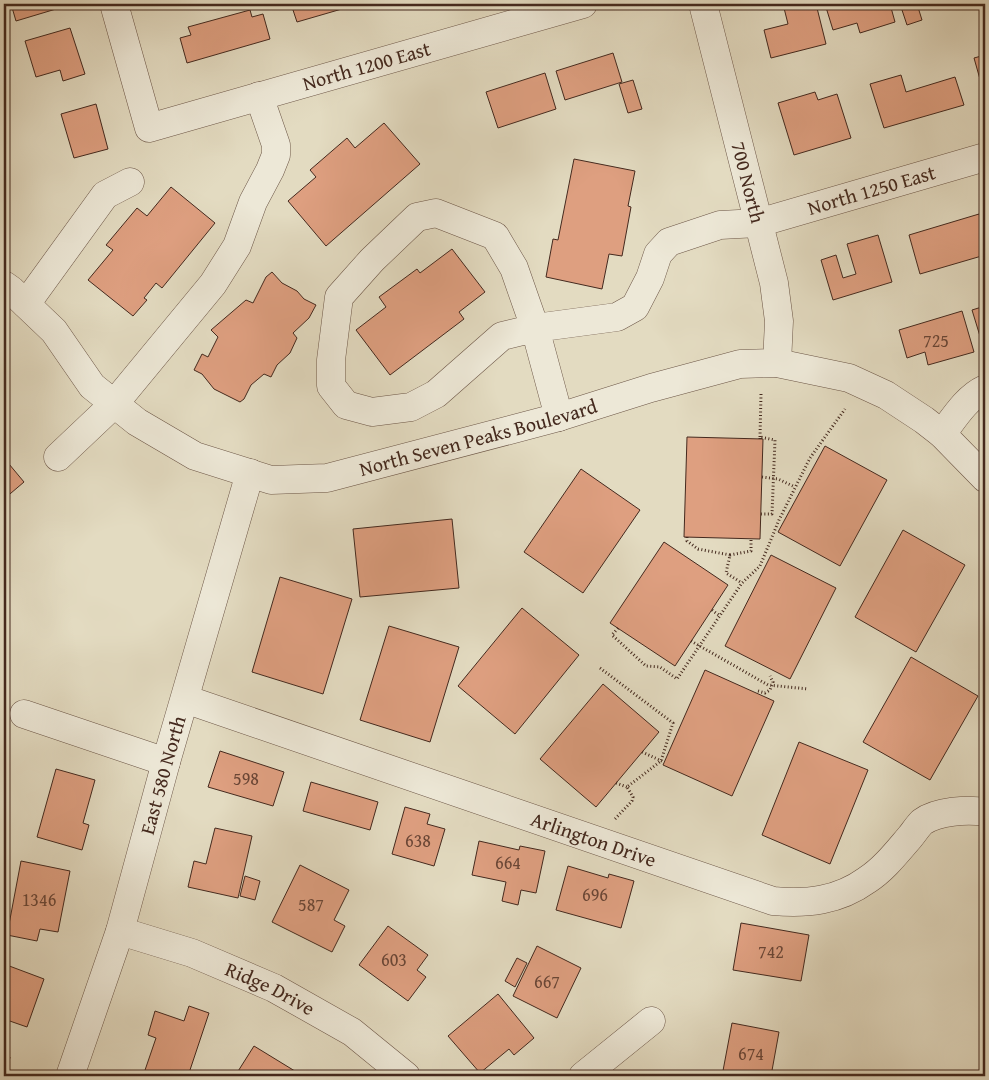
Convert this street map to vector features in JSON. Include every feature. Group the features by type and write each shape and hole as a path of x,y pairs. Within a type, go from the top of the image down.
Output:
{"street":[{"name":"North 1200 East","path":"114,4 149,128 583,4"},
{"name":"700 North","path":"703,4 774,283 779,321 777,364"},
{"path":"58,457 114,404 213,284 237,246 252,202 276,155 276,145 259,96"},
{"name":"North 1250 East","path":"535,328 514,268 494,236 436,213 417,217 372,260 339,297 331,360 331,386 346,405 372,412 411,407 436,394 502,336 535,328 617,317 635,307 650,278 658,254 669,242 720,224 758,223 985,157"},
{"path":"26,304 105,195 130,182"},
{"name":"North Seven Peaks Boulevard","path":"4,285 54,331 92,386 137,422 196,456 270,480 327,478 559,417 651,388 740,364 777,364 850,378 886,395 924,420 942,434 985,478"},
{"path":"535,328 559,417"},
{"path":"942,434 961,409 980,391 985,389"},
{"name":"East 580 North","path":"70,1076 120,931 166,762 250,473"},
{"name":"Arlington Drive","path":"185,699 773,901 797,903 821,901 847,892 868,880 923,822 947,812 985,812"},
{"path":"24,714 166,762"},
{"name":"Ridge Drive","path":"120,931 192,953 274,988 352,1032 406,1076"},
{"path":"583,1076 651,1021"}],"path":[{"path":"761,394 760,438 775,440 772,514 761,514"},
{"path":"618,628 612,635 646,666 660,667 676,679 742,584 760,566 778,520 810,458 845,409"},
{"path":"762,477 774,478 795,487"},
{"path":"687,537 687,541 698,549 730,555 751,550 751,539"},
{"path":"730,555 726,573 742,584"},
{"path":"712,610 720,616"},
{"path":"691,641 768,685 808,689"},
{"path":"600,668 673,723 662,762 627,787"},
{"path":"758,691 768,692 773,686 770,676"},
{"path":"642,752 662,762"},
{"path":"613,822 634,797 627,787 616,783"}],"building":[{"path":"11,4 65,4 66,6 16,21"},
{"path":"291,4 359,4 297,22"},
{"path":"783,4 816,4 826,44 771,58 764,30 788,24"},
{"path":"825,4 890,4 895,22 860,33 857,23 833,30"},
{"path":"900,4 917,4 922,20 907,25"},
{"path":"250,10 252,17 263,14 270,39 187,63 180,38 191,35 188,27"},
{"path":"70,28 85,74 63,81 60,70 36,77 25,41"},
{"path":"613,53 622,82 565,100 556,71"},
{"path":"985,55 985,97 974,58"},
{"path":"545,73 556,109 498,128 486,92"},
{"path":"901,75 906,92 955,77 964,105 884,128 870,84"},
{"path":"633,80 642,109 628,113 619,84"},
{"path":"815,92 818,100 837,94 851,138 794,155 778,103"},
{"path":"96,104 108,149 74,158 61,114"},
{"path":"384,123 420,164 326,246 288,201 316,177 310,170 347,138 355,148"},
{"path":"574,159 635,171 628,206 631,207 622,256 609,254 602,289 546,277 553,239 558,240"},
{"path":"171,187 215,223 162,288 156,283 144,298 147,300 133,316 88,280 113,250 106,245 137,208 147,216"},
{"path":"979,214 985,233 985,255 920,274 909,235"},
{"path":"878,235 892,282 833,300 821,260 836,255 843,278 856,274 847,244"},
{"path":"452,249 485,292 459,312 464,319 390,375 356,330 386,307 379,297 417,269 420,273"},
{"path":"272,272 282,283 316,305 309,318 293,333 297,338 290,353 277,365 271,377 264,374 251,385 244,399 240,402 214,389 202,374 194,370 202,354 208,357 218,337 211,330 246,300 253,303 266,277"},
{"path":"985,306 985,345 983,346 972,310"},
{"path":"962,311 974,352 928,365 925,352 907,358 899,330"},
{"path":"687,437 763,439 760,539 684,537"},
{"path":"825,446 887,480 840,566 778,532"},
{"path":"4,458 24,482 4,499"},
{"path":"581,469 640,510 583,593 524,552"},
{"path":"452,519 459,588 360,597 353,529"},
{"path":"903,530 965,565 916,652 855,617"},
{"path":"664,542 728,585 675,666 610,623"},
{"path":"771,555 836,588 790,679 725,646"},
{"path":"280,577 352,599 323,694 252,672"},
{"path":"522,608 579,655 515,734 458,686"},
{"path":"389,626 459,647 430,742 360,720"},
{"path":"911,657 978,696 930,780 863,742"},
{"path":"705,670 774,701 732,796 663,765"},
{"path":"603,684 659,732 596,807 540,759"},
{"path":"799,742 868,770 830,864 762,835"},
{"path":"220,751 284,772 273,806 208,787"},
{"path":"56,769 95,780 83,823 89,825 82,850 37,837"},
{"path":"311,782 378,802 370,830 303,811"},
{"path":"405,807 430,814 427,824 445,829 434,866 392,854"},
{"path":"215,828 252,836 238,898 188,887 194,861 206,864"},
{"path":"479,841 519,850 520,846 545,851 536,893 521,890 518,905 502,901 506,882 472,875"},
{"path":"21,861 70,871 58,932 40,929 37,941 7,935"},
{"path":"300,865 349,890 334,920 345,926 332,952 272,922"},
{"path":"568,866 608,878 609,874 634,881 621,928 556,910"},
{"path":"245,876 260,881 255,900 240,896"},
{"path":"741,923 809,935 801,981 733,970"},
{"path":"388,926 428,955 417,970 426,977 408,1001 359,965"},
{"path":"537,946 581,968 557,1018 513,996"},
{"path":"517,958 527,963 515,987 505,981"},
{"path":"4,964 44,979 27,1027 4,1019"},
{"path":"498,994 534,1038 514,1055 509,1049 480,1073 448,1036"},
{"path":"189,1006 209,1013 188,1076 143,1076 156,1038 148,1035 155,1011 184,1021"},
{"path":"732,1023 779,1032 771,1076 722,1076"},
{"path":"254,1046 303,1076 235,1076"},
{"path":"4,1055 10,1057 6,1076 4,1076"}]}
